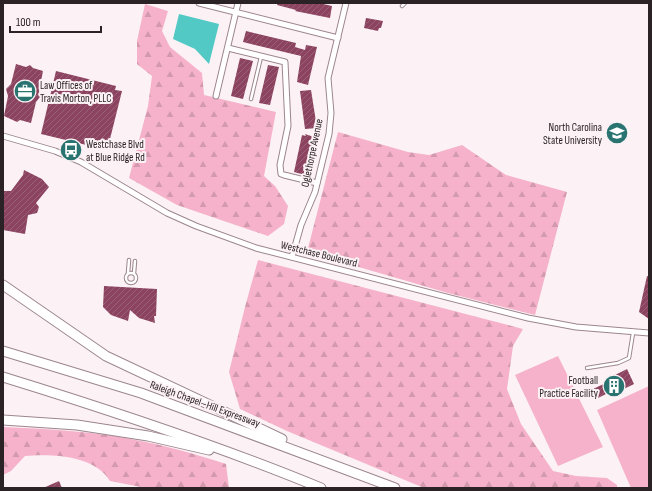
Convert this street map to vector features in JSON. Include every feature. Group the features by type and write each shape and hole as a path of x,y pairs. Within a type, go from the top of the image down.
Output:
{"highway":[{"path":"3,285 106,356 181,393 345,468"},
{"name":"Raleigh Chapel–Hill Expressway","path":"3,351 141,393 345,468 395,488"},
{"path":"3,376 126,415 251,460 321,488"},
{"path":"3,420 77,425 148,436 251,460"}],"street":[{"path":"199,3 338,38"},
{"path":"216,96 238,3"},
{"name":"Oglethorpe Avenue","path":"292,257 301,226 317,183 330,128 328,78 346,3"},
{"path":"228,48 285,62 284,81 288,129 280,165 281,174 317,183"},
{"name":"Westchase Boulevard","path":"3,136 55,151 88,165 167,213 196,226 256,248 528,318 576,327 649,333"}],"lane":[{"path":"402,6 405,3"},
{"path":"251,100 261,56"},
{"path":"129,260 126,280 131,283 136,280 134,274 135,261"},
{"path":"128,273 134,274"},
{"path":"587,368 618,363 629,358 634,332"}],"green space":[{"path":"145,4 168,11 162,31 170,47 202,73 204,95 276,112 264,176 275,186 288,206 284,224 268,236 177,205 129,178 148,106 152,76 137,64 137,41"},
{"path":"338,132 408,152 429,155 462,145 506,175 567,192 535,315 448,293 307,252"},
{"path":"258,260 523,329 513,346 507,389 521,424 553,471 576,476 607,478 617,485 617,488 424,488 287,431 240,409 229,372"},
{"path":"558,356 603,447 558,466 515,375"},
{"path":"649,386 649,488 631,488 597,410"},
{"path":"3,427 100,434 143,441 179,450 226,464 229,488 146,488 110,481 103,472 83,461 47,455 25,456 11,471 3,475"}],"water":[{"path":"179,14 219,24 209,64 195,49 173,39"}],"building":[{"path":"277,3 319,3 332,6 330,18 295,11 296,10 277,5"},
{"path":"366,18 383,21 381,28 379,28 378,31 364,28"},
{"path":"246,31 296,43 295,47 305,50 306,45 317,47 308,85 297,82 301,56 243,42"},
{"path":"240,58 253,61 243,99 231,96"},
{"path":"16,64 26,67 30,65 33,68 43,71 39,91 40,97 36,102 31,123 20,120 17,122 4,116 8,96 6,89 11,84"},
{"path":"268,65 279,67 270,105 259,103"},
{"path":"56,71 116,86 115,90 122,91 108,147 104,146 103,149 41,134"},
{"path":"311,90 317,128 305,129 300,91"},
{"path":"305,134 314,137 305,175 294,172 302,135 306,136"},
{"path":"24,170 42,179 49,187 36,203 39,207 37,213 28,215 25,234 3,230 3,191 11,191 23,175"},
{"path":"647,276 649,276 649,319 639,312"},
{"path":"104,286 157,289 156,316 154,316 155,323 139,318 130,310 128,321 111,315 103,307"},
{"name":"Football Practice Facility","path":"627,369 634,384 620,391 618,388 596,399 591,390 614,379 613,376"},
{"path":"59,481 62,488 43,488"}],"place":[{"name":"Law Offices of Travis Morton, PLLC","path":"25,91"},
{"name":"North Carolina State University","path":"617,133"},
{"name":"Westchase Blvd at Blue Ridge Rd","path":"71,150"},
{"name":"Football Practice Facility","path":"614,386"}]}
